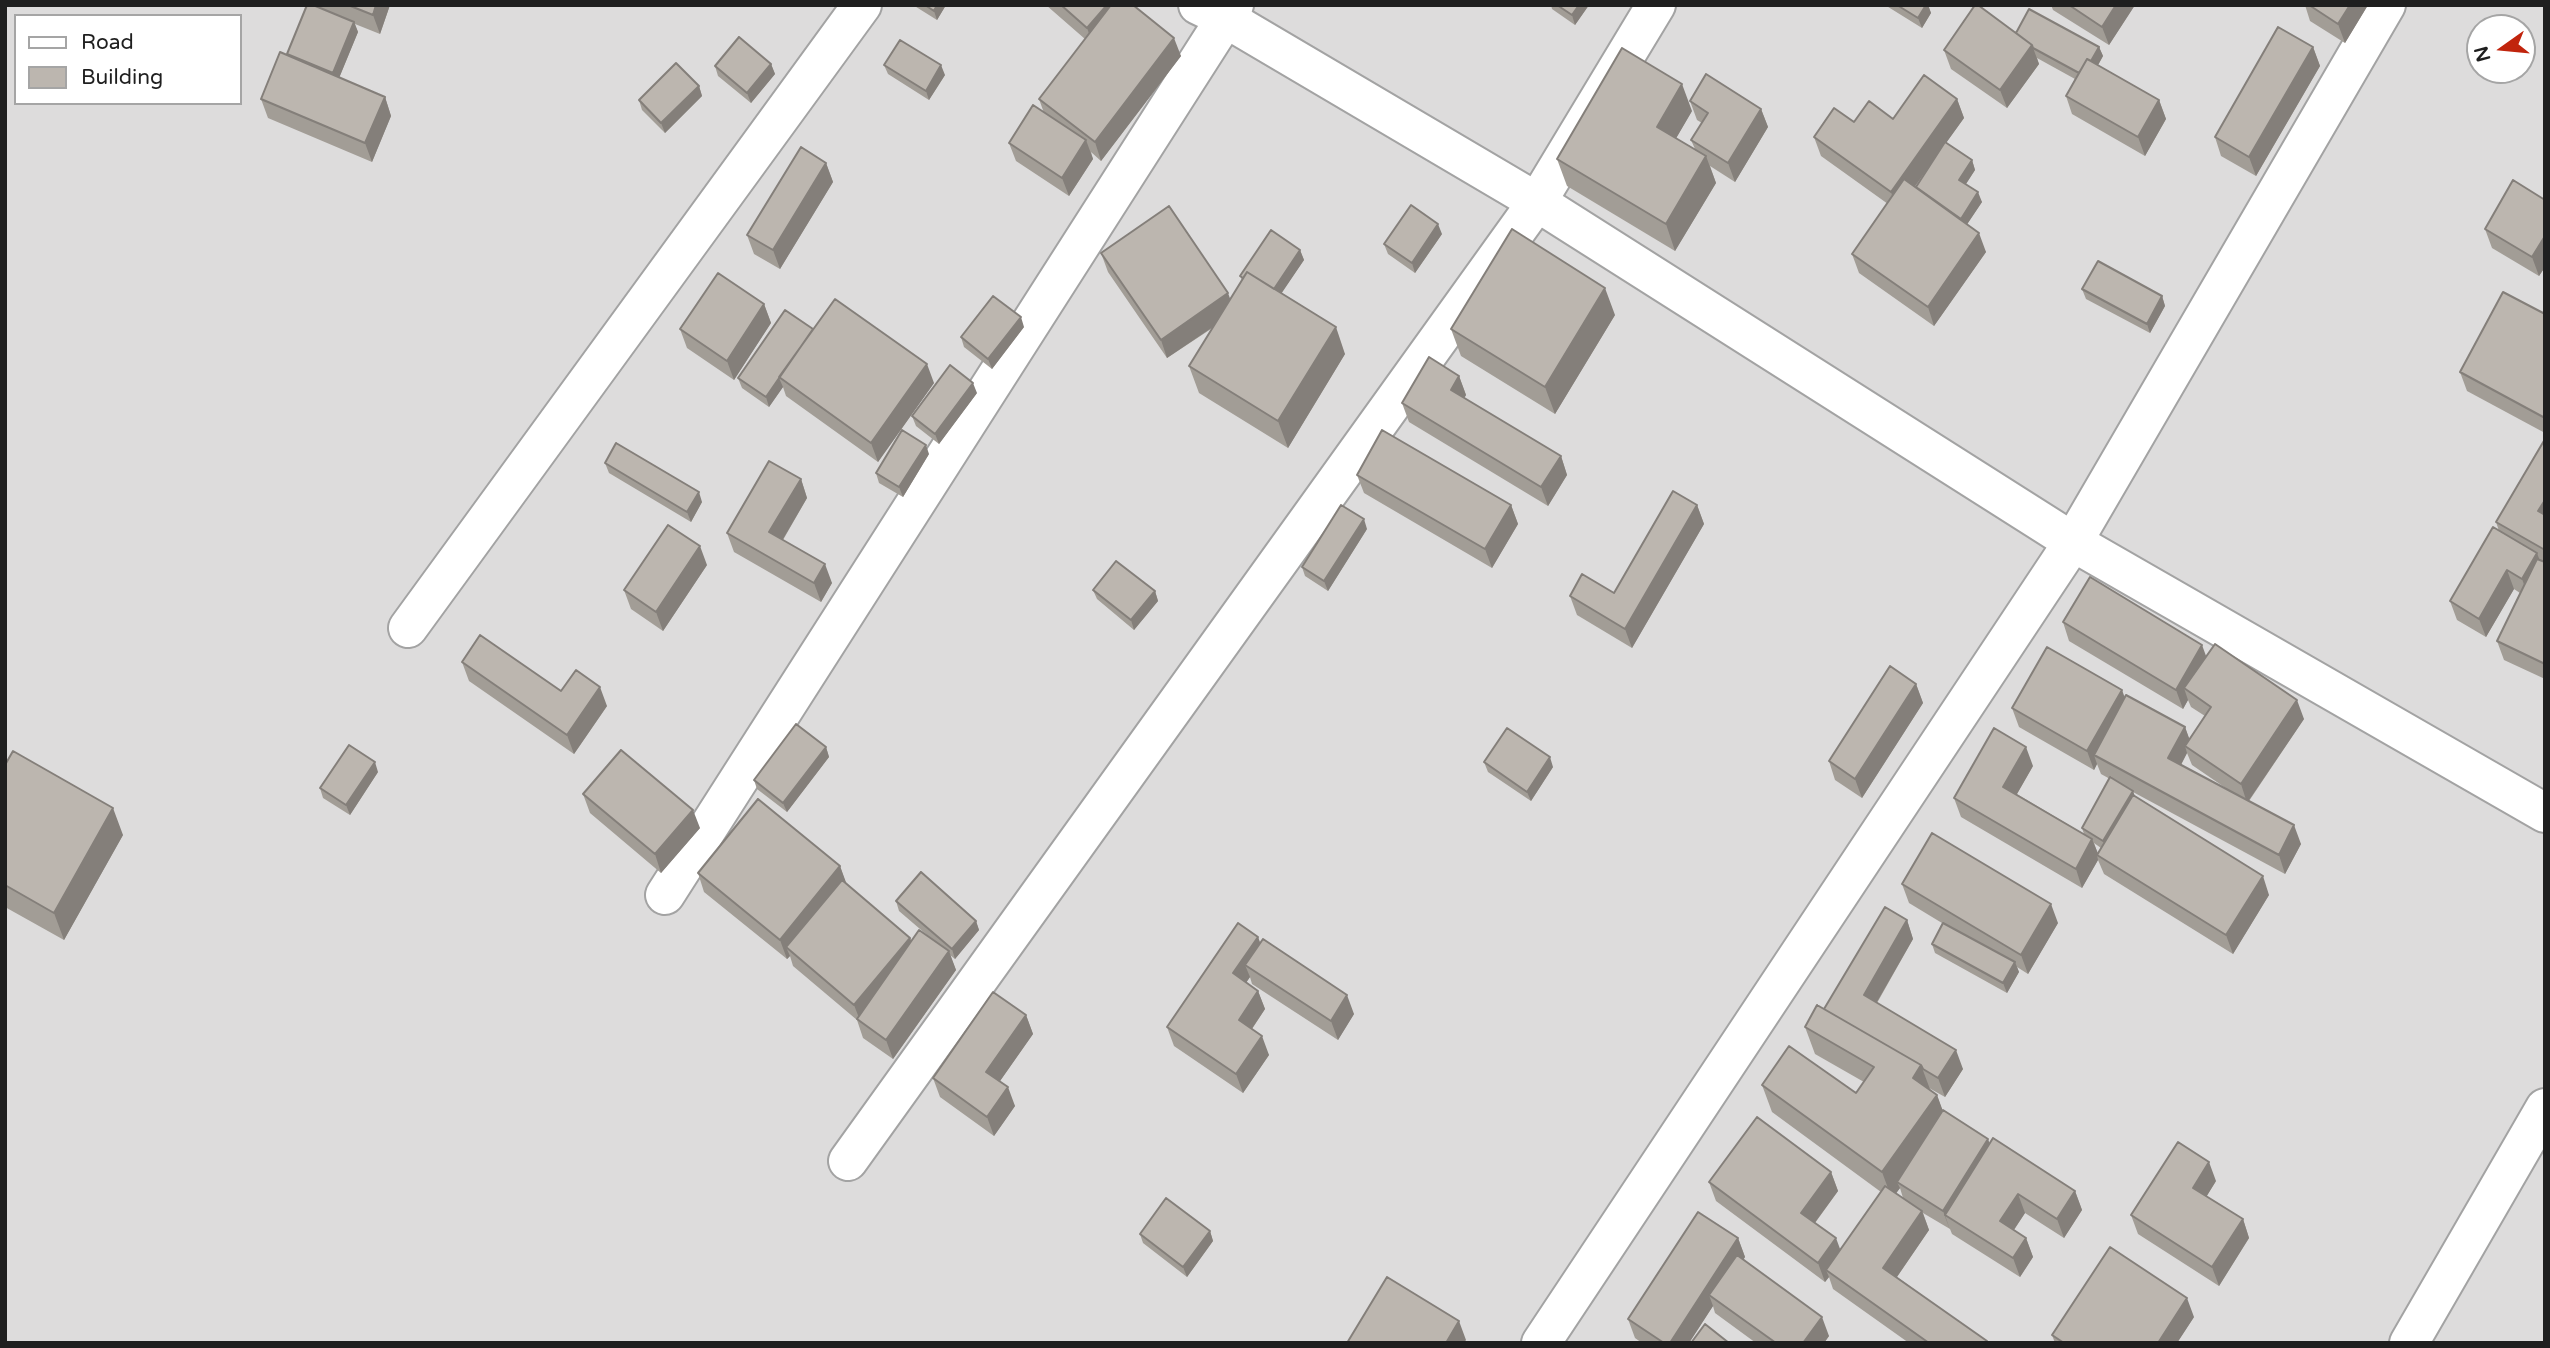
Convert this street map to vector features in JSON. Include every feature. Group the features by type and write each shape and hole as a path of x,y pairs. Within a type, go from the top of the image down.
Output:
{"street":[{"path":"408,628 862,5"},
{"path":"848,1161 1536,202 1657,5"},
{"path":"1541,1343 2073,542 2386,5"},
{"path":"665,895 1219,10 1536,202 2073,542 2545,813"},
{"path":"2409,1343 2545,1108"}],"shaded area":[{"path":"5,5 2545,5 2545,1343 5,1343"}],"building":[{"path":"307,5 354,22 333,73 287,54"},
{"path":"348,5 376,5 373,15"},
{"path":"925,5 937,5 934,11"},
{"path":"1061,5 1107,5 1087,28"},
{"path":"1111,5 1133,5 1174,38 1095,142 1039,99"},
{"path":"1557,5 1579,5 1572,15"},
{"path":"1897,5 1926,5 1918,18"},
{"path":"1975,5 2032,45 2000,90 1944,50"},
{"path":"2069,5 2116,5 2102,27"},
{"path":"2309,5 2350,5 2338,24"},
{"path":"2029,9 2099,47 2091,61 2087,59 2079,73 2033,48 2016,33"},
{"path":"2278,27 2313,47 2249,157 2215,137"},
{"path":"739,37 771,64 747,93 715,66"},
{"path":"900,40 941,65 926,91 884,65"},
{"path":"1622,48 1682,84 1657,127 1706,156 1666,224 1557,159"},
{"path":"280,52 385,97 365,143 261,99"},
{"path":"2087,59 2159,100 2138,137 2066,96"},
{"path":"676,63 699,86 661,123 639,100"},
{"path":"1706,74 1761,109 1728,163 1691,140 1708,113 1690,101"},
{"path":"1924,75 1957,99 1891,192 1814,137 1834,108 1854,122 1869,101 1893,119"},
{"path":"1033,105 1086,140 1062,178 1009,143"},
{"path":"1945,142 1972,160 1959,180 1978,192 1961,219 1916,187"},
{"path":"801,147 826,163 773,250 747,235"},
{"path":"1904,179 1979,233 1928,307 1852,254"},
{"path":"2513,180 2545,200 2545,236 2532,257 2485,229"},
{"path":"1411,205 1438,224 1412,263 1384,244"},
{"path":"1169,206 1228,293 1161,340 1101,253"},
{"path":"1512,229 1605,288 1545,387 1451,329"},
{"path":"1271,230 1300,250 1274,289 1247,272 1243,278 1240,276"},
{"path":"2098,261 2162,296 2147,324 2082,289"},
{"path":"1247,272 1336,327 1278,421 1189,366"},
{"path":"718,273 764,304 727,361 680,329"},
{"path":"2503,292 2545,314 2545,418 2460,372"},
{"path":"993,296 1021,317 988,359 961,337"},
{"path":"835,299 927,364 871,443 779,377"},
{"path":"785,310 813,329 766,397 738,378"},
{"path":"1429,357 1459,376 1451,390 1561,456 1541,487 1402,403"},
{"path":"950,365 973,383 935,434 912,416"},
{"path":"902,430 926,445 899,487 876,473"},
{"path":"1382,430 1511,505 1485,549 1357,475"},
{"path":"2545,439 2545,500 2538,511 2545,515 2545,550 2496,522"},
{"path":"616,443 699,492 687,512 605,463"},
{"path":"769,461 801,479 769,532 825,564 814,583 727,533"},
{"path":"1673,491 1697,505 1625,629 1570,596 1582,574 1614,593"},
{"path":"1341,505 1364,519 1324,581 1302,567"},
{"path":"668,525 700,546 656,612 624,590"},
{"path":"2493,527 2537,553 2522,579 2507,570 2479,619 2450,601"},
{"path":"2537,559 2545,562 2545,664 2497,641"},
{"path":"1116,561 1155,591 1131,620 1093,590"},
{"path":"2090,577 2202,645 2176,690 2063,622"},
{"path":"480,635 561,691 576,670 600,687 567,735 462,662"},
{"path":"2215,644 2297,700 2241,784 2185,746 2211,707 2184,688"},
{"path":"2047,647 2122,690 2087,751 2012,708"},
{"path":"1890,666 1916,684 1855,779 1829,761"},
{"path":"2126,695 2185,727 2168,758 2294,825 2279,855 2094,755"},
{"path":"796,724 826,747 783,803 754,780"},
{"path":"1507,728 1550,757 1527,792 1484,762"},
{"path":"1994,728 2026,747 2003,787 2092,839 2076,869 1954,798"},
{"path":"349,745 375,762 346,805 320,788"},
{"path":"621,750 693,810 655,854 583,794"},
{"path":"13,751 113,808 54,913 5,885 5,765"},
{"path":"2110,777 2133,791 2103,841 2082,828"},
{"path":"2133,795 2263,876 2226,935 2097,855"},
{"path":"758,799 840,866 780,940 698,873"},
{"path":"1932,833 2051,904 2021,955 1902,884"},
{"path":"921,872 976,921 952,949 896,901"},
{"path":"842,880 910,938 854,1005 786,947"},
{"path":"1885,907 1907,920 1864,995 1956,1050 1938,1078 1921,1065 1824,1009"},
{"path":"1238,923 1258,937 1233,973 1258,991 1239,1020 1262,1036 1236,1074 1167,1027"},
{"path":"1943,923 2015,962 2003,983 1932,944"},
{"path":"919,930 949,951 886,1040 857,1019"},
{"path":"1263,939 1347,995 1331,1021 1245,965"},
{"path":"993,992 1026,1015 986,1072 1008,1087 987,1117 933,1078"},
{"path":"1817,1005 1921,1065 1913,1078 1937,1095 1882,1172 1762,1085 1789,1046 1856,1093 1874,1067 1805,1027"},
{"path":"1943,1110 1988,1139 1943,1211 1897,1182"},
{"path":"1757,1117 1831,1172 1801,1213 1836,1238 1818,1263 1709,1182"},
{"path":"1993,1138 2075,1191 2057,1219 2018,1194 2000,1221 2026,1238 2013,1258 1945,1215"},
{"path":"2178,1142 2209,1162 2193,1188 2243,1219 2212,1267 2131,1215"},
{"path":"1885,1186 1922,1211 1883,1268 1987,1341 1986,1343 1929,1343 1826,1270"},
{"path":"1166,1198 1210,1231 1183,1267 1140,1234"},
{"path":"1698,1212 1738,1238 1670,1343 1664,1343 1628,1319"},
{"path":"2110,1247 2187,1298 2158,1343 2064,1343 2052,1335"},
{"path":"1737,1255 1822,1317 1803,1343 1776,1343 1709,1295"},
{"path":"1387,1277 1459,1321 1446,1343 1347,1343"},
{"path":"1705,1324 1729,1343 1691,1343"}]}
